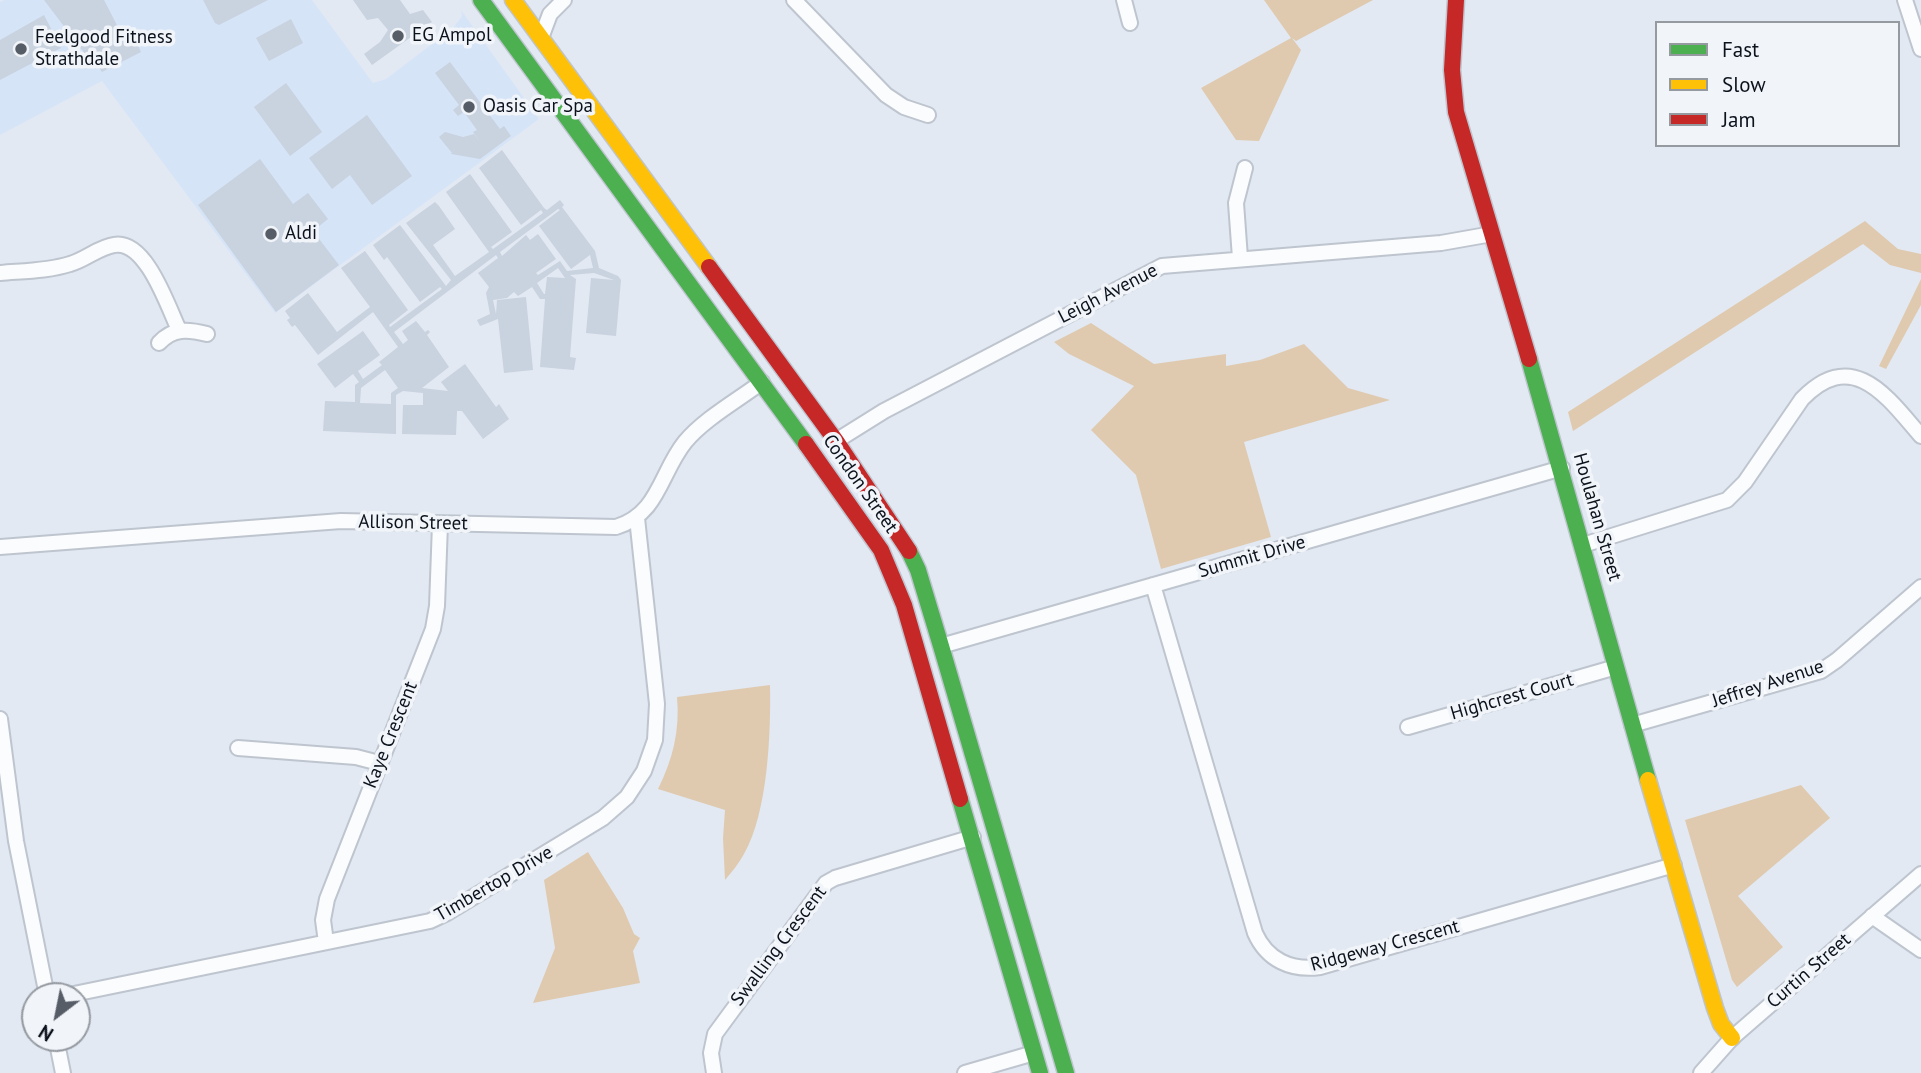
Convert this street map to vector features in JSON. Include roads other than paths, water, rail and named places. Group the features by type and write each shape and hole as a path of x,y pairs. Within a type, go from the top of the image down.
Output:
{"main road":[{"name":"Condon Street","path":"481,0 762,382 881,550 904,605 1040,1073"},
{"name":"Houlahan Street","path":"1456,0 1451,59 1452,88 1468,155 1562,468 1632,725 1715,1008 1721,1024 1732,1038"},
{"name":"Condon Street","path":"516,2 836,441 905,542 918,570 942,646 1066,1073"},
{"path":"516,2 514,22 530,47 541,80"},
{"path":"762,382 781,367"},
{"path":"1034,1052 1057,1045"}],"street":[{"path":"541,38 550,14 564,0"},
{"path":"794,0 886,95 904,107 928,116"},
{"path":"1124,0 1130,23"},
{"path":"1905,0 1921,49"},
{"path":"1240,258 1236,203 1245,168"},
{"name":"Leigh Avenue","path":"836,441 863,423 1152,269 1240,258 1441,243 1492,234"},
{"path":"0,273 66,266 114,244 124,245 133,248 148,265 179,330"},
{"path":"159,343 179,330 206,334"},
{"path":"1583,545 1727,500 1745,482 1802,399 1813,387 1829,379 1850,377 1879,388 1921,436"},
{"path":"638,517 652,501 685,443 762,382"},
{"name":"Summit Drive","path":"942,646 1562,468"},
{"name":"Allison Street","path":"0,547 341,521 604,528 616,527 638,517"},
{"name":"Timbertop Drive","path":"91,990 420,924 438,918 587,830 627,797 651,756 657,722 656,681 638,517"},
{"name":"Kaye Crescent","path":"327,942 323,924 327,899 433,629 437,606 440,524"},
{"name":"Ridgeway Crescent","path":"1153,585 1255,933 1265,950 1284,964 1306,969 1320,967 1674,865"},
{"name":"Jeffrey Avenue","path":"1632,725 1821,671 1921,587"},
{"name":"Highcrest Court","path":"1408,727 1616,667"},
{"path":"0,719 12,821 44,982"},
{"path":"238,748 356,757 379,763"},
{"name":"Swalling Crescent","path":"714,1073 711,1052 715,1034 826,883 973,837"},
{"name":"Curtin Street","path":"1701,1073 1732,1038 1921,874"},
{"path":"1872,916 1921,950"},
{"path":"59,1052 63,1073"},
{"path":"965,1073 1034,1052"}],"place":[{"name":"EG Ampol","path":"398,36"},
{"name":"Feelgood Fitness Strathdale","path":"21,49"},
{"name":"Oasis Car Spa","path":"469,107"},
{"name":"Aldi","path":"271,234"}]}
